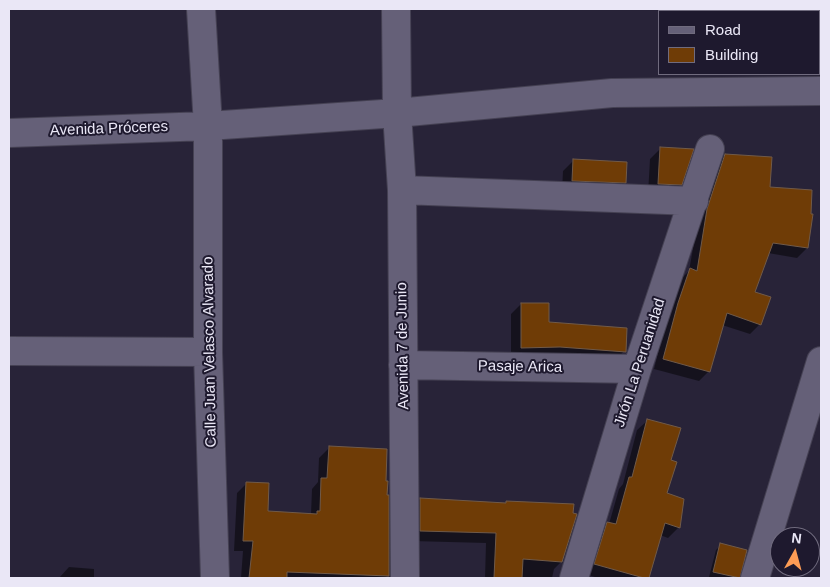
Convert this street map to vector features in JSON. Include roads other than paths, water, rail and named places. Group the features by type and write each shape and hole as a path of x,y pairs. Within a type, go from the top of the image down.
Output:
{"street":[{"name":"Calle Juan Velasco Alvarado","path":"201,9 208,126 208,352 215,578"},
{"name":"Avenida 7 de Junio","path":"396,9 397,113 402,190 405,578"},
{"name":"Avenida Próceres","path":"9,133 208,126 397,113 612,93 821,91"},
{"name":"Jirón La Peruanidad","path":"574,578 637,369 694,202 710,148"},
{"path":"402,190 694,202"},
{"path":"9,351 208,352"},
{"path":"755,578 821,361"},
{"name":"Pasaje Arica","path":"403,365 637,369"}]}
